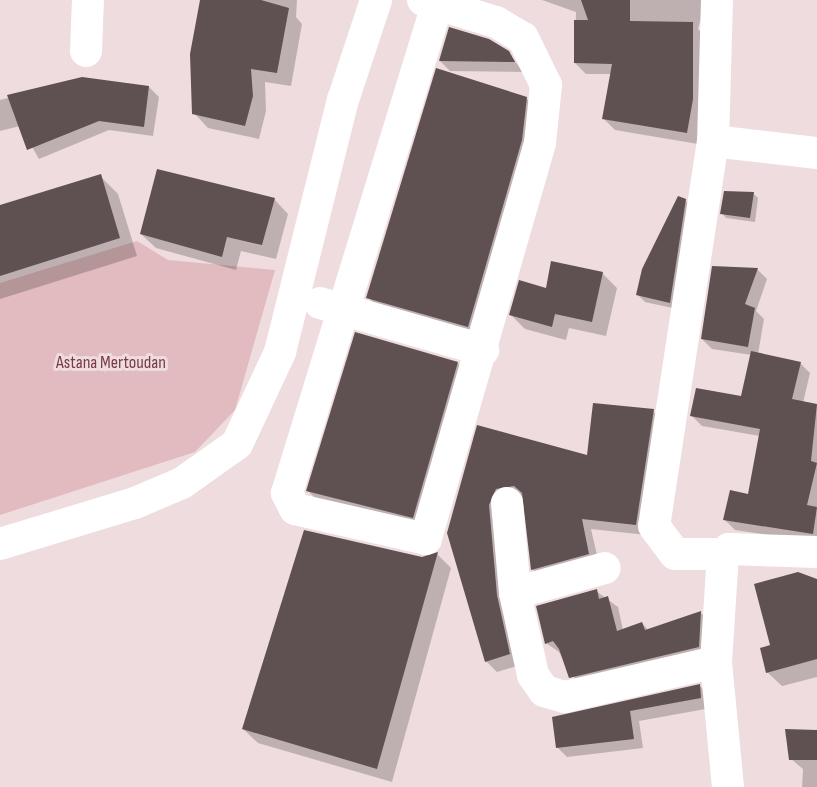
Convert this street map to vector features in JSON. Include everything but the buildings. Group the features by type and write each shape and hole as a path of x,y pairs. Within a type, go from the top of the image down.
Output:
{"street":[{"path":"86,51 88,0"},
{"path":"0,544 135,503 182,483 237,444 280,352 344,100 376,0"},
{"path":"717,0 713,141 654,526 675,554 723,554 729,549 817,552"},
{"path":"430,2 496,22 524,38 546,85 540,144 483,351 426,539 295,509 287,493 430,2"},
{"path":"713,141 817,153"},
{"path":"295,296 483,351"},
{"path":"507,504 515,593 534,675 554,696 716,662"},
{"path":"723,554 716,662 728,787"},
{"path":"515,593 605,568"}],"green space":[{"name":"Astana Mertoudan","path":"137,241 168,260 275,270 235,410 195,452 0,515 0,283"}]}
